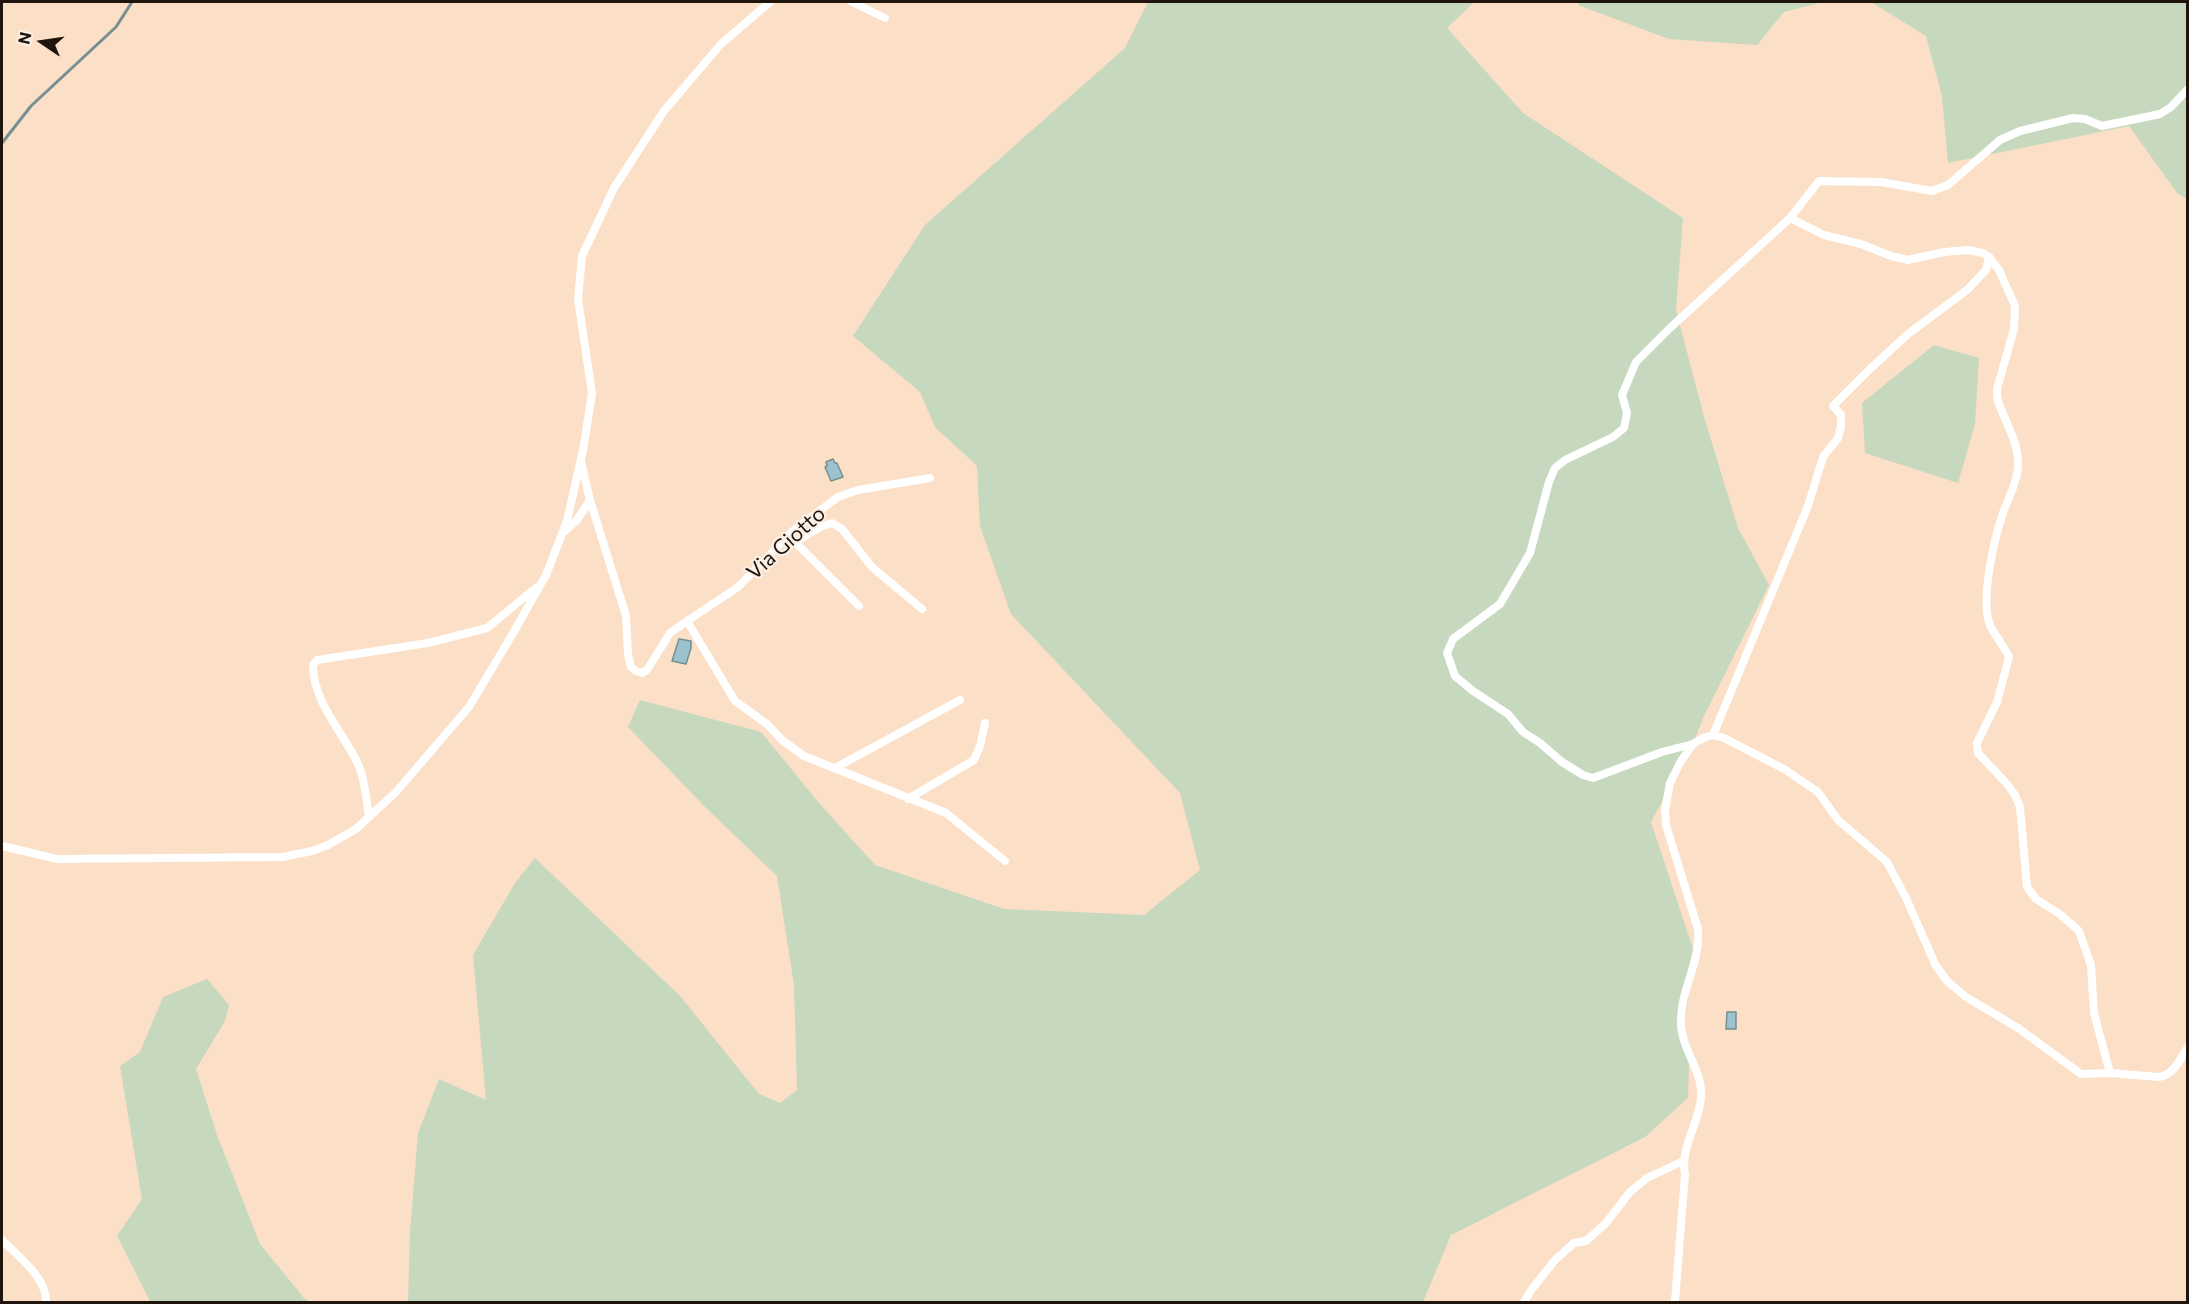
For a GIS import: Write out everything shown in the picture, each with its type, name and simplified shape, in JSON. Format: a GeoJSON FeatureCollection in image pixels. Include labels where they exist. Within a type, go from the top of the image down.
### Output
{"type":"FeatureCollection","features":[{"type":"Feature","properties":{"kind":"street"},"geometry":{"type":"LineString","coordinates":[[2,846],[57,859],[282,857],[328,845],[356,828],[396,792],[469,707],[542,582],[567,521],[581,460],[592,394],[578,299],[582,256],[615,188],[664,111],[721,44],[770,2]]}},
{"type":"Feature","properties":{"kind":"street"},"geometry":{"type":"LineString","coordinates":[[852,2],[885,18]]}},
{"type":"Feature","properties":{"kind":"street"},"geometry":{"type":"LineString","coordinates":[[2187,89],[2171,107],[2160,114],[2103,126],[2085,119],[2073,118],[2020,131],[2000,140],[1947,185],[1932,191],[1881,182],[1820,181],[1790,218],[1636,362],[1622,395],[1627,413],[1624,429],[1613,437],[1565,460],[1555,468],[1549,482],[1530,554],[1500,604],[1453,639],[1447,653],[1455,676],[1508,714],[1523,732],[1583,775],[1593,778],[1713,735],[1724,738],[1784,769],[1818,792],[1838,820],[1887,862],[1906,897],[1936,966],[1948,982],[1966,997],[2018,1028],[2081,1074],[2166,1076],[2187,1047]]}},
{"type":"Feature","properties":{"kind":"street"},"geometry":{"type":"LineString","coordinates":[[1790,218],[1824,234],[1908,260],[1944,252],[1968,250],[1983,253],[2000,270],[2015,306],[2014,329],[1997,397],[2016,448],[2018,466],[1998,530],[1988,591],[1990,626],[2009,657],[1997,702],[1977,743],[1977,748],[1982,758],[2015,795],[2020,807],[2027,887],[2036,899],[2061,915],[2079,931],[2091,965],[2094,1013],[2110,1073]]}},
{"type":"Feature","properties":{"kind":"street"},"geometry":{"type":"LineString","coordinates":[[1713,735],[1808,506],[1823,457],[1838,438],[1841,415],[1833,406],[1908,334],[1967,290],[1986,270],[1989,257]]}},
{"type":"Feature","properties":{"kind":"street"},"geometry":{"type":"LineString","coordinates":[[561,535],[577,520],[590,500],[581,460]]}},
{"type":"Feature","properties":{"kind":"street","name":"Via Giotto"},"geometry":{"type":"LineString","coordinates":[[590,500],[626,616],[627,655],[631,667],[642,673],[647,670],[669,633],[738,587],[794,530],[838,497],[858,490],[930,478]]}},
{"type":"Feature","properties":{"kind":"street"},"geometry":{"type":"LineString","coordinates":[[783,541],[795,542],[820,527],[832,523],[842,529],[872,567],[921,609]]}},
{"type":"Feature","properties":{"kind":"street"},"geometry":{"type":"LineString","coordinates":[[795,542],[858,606]]}},
{"type":"Feature","properties":{"kind":"street"},"geometry":{"type":"LineString","coordinates":[[369,816],[360,767],[323,703],[313,674],[313,665],[318,660],[428,643],[487,628],[542,582]]}},
{"type":"Feature","properties":{"kind":"street"},"geometry":{"type":"LineString","coordinates":[[687,621],[735,701],[767,724],[782,740],[804,756],[946,813],[1005,861]]}},
{"type":"Feature","properties":{"kind":"street"},"geometry":{"type":"LineString","coordinates":[[836,768],[960,700]]}},
{"type":"Feature","properties":{"kind":"street"},"geometry":{"type":"LineString","coordinates":[[908,799],[974,760],[985,723]]}},
{"type":"Feature","properties":{"kind":"street"},"geometry":{"type":"LineString","coordinates":[[1675,1302],[1685,1174],[1683,1161],[1701,1099],[1701,1086],[1680,1024],[1687,986],[1699,944],[1698,929],[1666,825],[1665,810],[1670,783],[1693,744]]}},
{"type":"Feature","properties":{"kind":"street"},"geometry":{"type":"LineString","coordinates":[[1524,1302],[1555,1260],[1574,1243],[1586,1240],[1606,1223],[1630,1192],[1647,1178],[1683,1161]]}},
{"type":"Feature","properties":{"kind":"street"},"geometry":{"type":"LineString","coordinates":[[2,1240],[43,1285],[47,1295],[46,1302]]}},
{"type":"Feature","properties":{"kind":"green space"},"geometry":{"type":"Polygon","coordinates":[[[1148,2],[1474,2],[1447,28],[1523,113],[1683,218],[1676,310],[1704,417],[1738,528],[1769,585],[1703,718],[1693,744],[1651,822],[1695,955],[1684,1025],[1689,1063],[1688,1098],[1645,1137],[1451,1235],[1423,1302],[408,1302],[410,1233],[418,1133],[439,1079],[486,1100],[473,955],[515,883],[535,858],[680,996],[759,1094],[780,1103],[797,1090],[794,985],[777,876],[705,807],[628,727],[640,700],[761,732],[819,803],[875,865],[1004,909],[1144,915],[1200,870],[1180,793],[1011,614],[980,526],[977,466],[935,427],[920,392],[853,336],[925,225],[1125,48],[1148,2]]]}},
{"type":"Feature","properties":{"kind":"green space"},"geometry":{"type":"Polygon","coordinates":[[[1579,2],[1823,2],[1784,12],[1757,45],[1669,39],[1578,5],[1579,2]]]}},
{"type":"Feature","properties":{"kind":"green space"},"geometry":{"type":"Polygon","coordinates":[[[1871,2],[2187,2],[2187,199],[2178,194],[2129,126],[1948,163],[1942,96],[1926,36],[1871,2]]]}},
{"type":"Feature","properties":{"kind":"green space"},"geometry":{"type":"Polygon","coordinates":[[[1934,345],[1979,358],[1975,424],[1958,483],[1865,453],[1862,403],[1934,345]]]}},
{"type":"Feature","properties":{"kind":"green space"},"geometry":{"type":"Polygon","coordinates":[[[207,979],[229,1005],[225,1021],[196,1069],[217,1135],[260,1244],[304,1298],[310,1302],[148,1302],[149,1299],[117,1236],[142,1199],[120,1066],[140,1052],[163,997],[207,979]]]}},
{"type":"Feature","properties":{"kind":"water"},"geometry":{"type":"Polygon","coordinates":[[[833,459],[843,477],[831,481],[825,467],[826,462],[833,459]]]}},
{"type":"Feature","properties":{"kind":"water"},"geometry":{"type":"Polygon","coordinates":[[[679,639],[691,641],[686,664],[672,661],[679,639]]]}},
{"type":"Feature","properties":{"kind":"water"},"geometry":{"type":"Polygon","coordinates":[[[1727,1012],[1736,1012],[1736,1029],[1726,1029],[1727,1012]]]}},
{"type":"Feature","properties":{"kind":"waterway"},"geometry":{"type":"LineString","coordinates":[[2,143],[31,106],[116,27],[132,2]]}}]}
